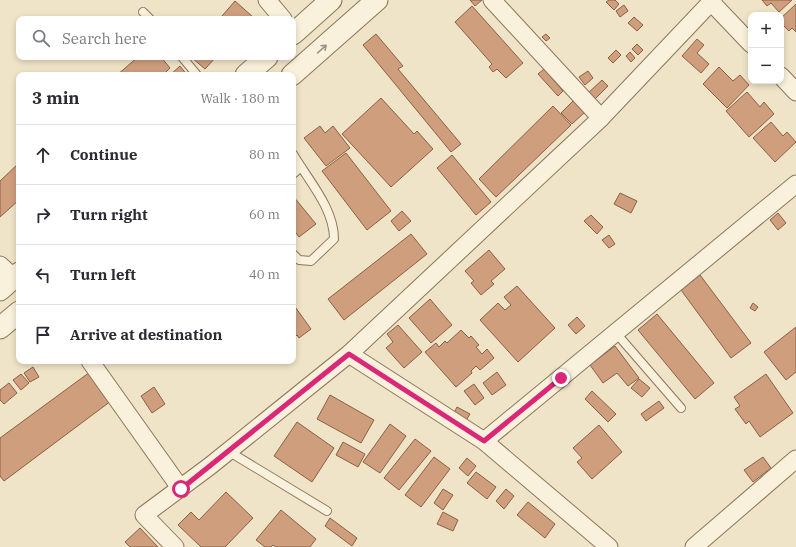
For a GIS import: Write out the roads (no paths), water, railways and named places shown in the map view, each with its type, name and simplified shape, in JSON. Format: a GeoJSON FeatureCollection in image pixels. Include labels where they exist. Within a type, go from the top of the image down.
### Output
{"type":"FeatureCollection","features":[{"type":"Feature","properties":{"kind":"street"},"geometry":{"type":"LineString","coordinates":[[267,0],[280,16]]}},
{"type":"Feature","properties":{"kind":"street"},"geometry":{"type":"LineString","coordinates":[[296,25],[331,0]]}},
{"type":"Feature","properties":{"kind":"street"},"geometry":{"type":"LineString","coordinates":[[295,72],[377,0]]}},
{"type":"Feature","properties":{"kind":"street"},"geometry":{"type":"LineString","coordinates":[[492,0],[601,118]]}},
{"type":"Feature","properties":{"kind":"street"},"geometry":{"type":"LineString","coordinates":[[176,547],[144,515],[181,489],[349,354],[601,118],[712,1],[748,41]]}},
{"type":"Feature","properties":{"kind":"street"},"geometry":{"type":"LineString","coordinates":[[250,72],[264,60]]}},
{"type":"Feature","properties":{"kind":"street"},"geometry":{"type":"LineString","coordinates":[[784,79],[796,92]]}},
{"type":"Feature","properties":{"kind":"street"},"geometry":{"type":"LineString","coordinates":[[484,441],[796,184]]}},
{"type":"Feature","properties":{"kind":"street"},"geometry":{"type":"LineString","coordinates":[[0,328],[16,315]]}},
{"type":"Feature","properties":{"kind":"street"},"geometry":{"type":"LineString","coordinates":[[349,354],[484,441],[609,547]]}},
{"type":"Feature","properties":{"kind":"street"},"geometry":{"type":"LineString","coordinates":[[92,364],[181,489]]}},
{"type":"Feature","properties":{"kind":"street"},"geometry":{"type":"LineString","coordinates":[[694,547],[796,459]]}},
{"type":"Feature","properties":{"kind":"lane"},"geometry":{"type":"LineString","coordinates":[[143,12],[147,16]]}},
{"type":"Feature","properties":{"kind":"lane"},"geometry":{"type":"LineString","coordinates":[[184,60],[194,72]]}},
{"type":"Feature","properties":{"kind":"lane"},"geometry":{"type":"LineString","coordinates":[[296,159],[309,178],[334,227],[334,239],[311,260],[299,260],[296,257]]}},
{"type":"Feature","properties":{"kind":"lane"},"geometry":{"type":"LineString","coordinates":[[296,171],[301,167]]}},
{"type":"Feature","properties":{"kind":"lane"},"geometry":{"type":"LineString","coordinates":[[616,333],[681,408]]}},
{"type":"Feature","properties":{"kind":"lane"},"geometry":{"type":"LineString","coordinates":[[228,450],[327,512]]}}]}
